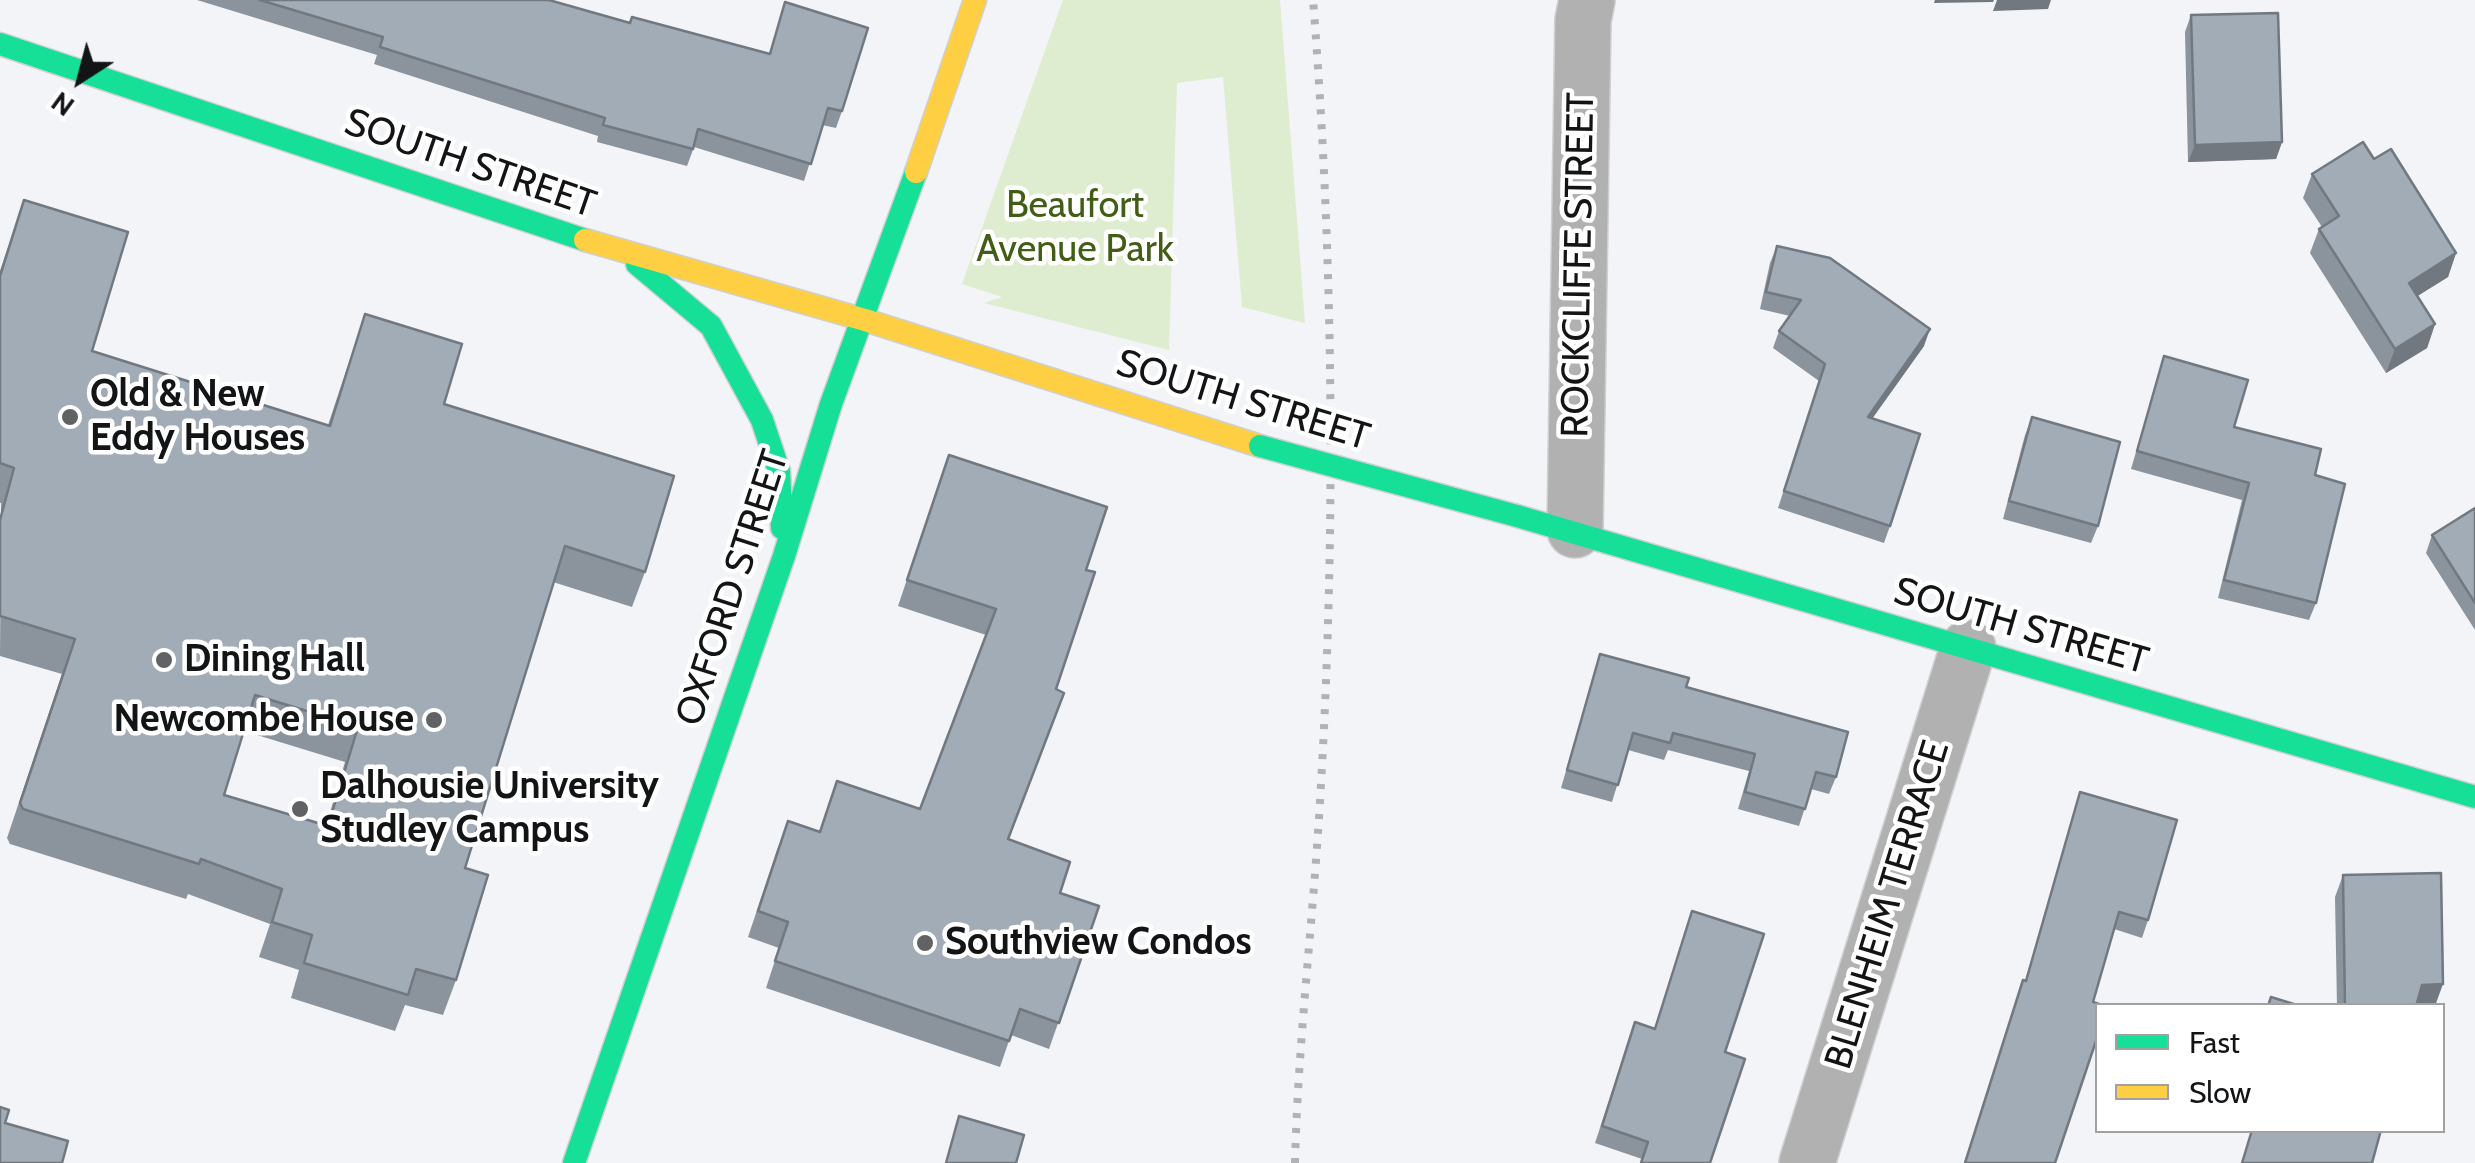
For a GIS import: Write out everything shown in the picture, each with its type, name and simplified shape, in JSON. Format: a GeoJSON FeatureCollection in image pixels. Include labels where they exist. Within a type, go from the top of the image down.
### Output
{"type":"FeatureCollection","features":[{"type":"Feature","properties":{"kind":"main road","name":"OXFORD STREET"},"geometry":{"type":"LineString","coordinates":[[574,1163],[784,556],[830,404],[864,320],[975,0]]}},
{"type":"Feature","properties":{"kind":"main road","name":"SOUTH STREET"},"geometry":{"type":"LineString","coordinates":[[0,44],[625,253],[864,320],[1260,446],[1575,530],[2475,797]]}},
{"type":"Feature","properties":{"kind":"main road"},"geometry":{"type":"LineString","coordinates":[[625,253],[711,326],[762,420],[779,471],[784,556]]}},
{"type":"Feature","properties":{"kind":"street","name":"ROCKCLIFFE STREET"},"geometry":{"type":"LineString","coordinates":[[1575,530],[1582,40],[1587,0]]}},
{"type":"Feature","properties":{"kind":"street","name":"BLENHEIM TERRACE"},"geometry":{"type":"LineString","coordinates":[[1807,1163],[1968,648]]}},
{"type":"Feature","properties":{"kind":"green space","name":"Beaufort Avenue Park"},"geometry":{"type":"Polygon","coordinates":[[[1063,0],[1280,0],[1305,323],[1242,307],[1223,77],[1177,83],[1169,350],[984,303],[1002,297],[962,284],[1063,0]]]}},
{"type":"Feature","properties":{"kind":"building"},"geometry":{"type":"Polygon","coordinates":[[[260,0],[549,0],[630,23],[632,17],[770,54],[785,2],[868,28],[842,111],[828,108],[811,164],[698,129],[693,149],[603,125],[605,118],[380,47],[383,37],[260,0]]]}},
{"type":"Feature","properties":{"kind":"building"},"geometry":{"type":"Polygon","coordinates":[[[2278,13],[2282,142],[2195,145],[2191,15],[2278,13]]]}},
{"type":"Feature","properties":{"kind":"building"},"geometry":{"type":"Polygon","coordinates":[[[2363,142],[2374,159],[2391,149],[2456,253],[2409,283],[2435,324],[2395,349],[2319,229],[2339,216],[2312,174],[2363,142]]]}},
{"type":"Feature","properties":{"kind":"building"},"geometry":{"type":"Polygon","coordinates":[[[24,200],[128,232],[92,351],[330,426],[365,314],[462,344],[444,404],[674,476],[645,572],[565,546],[465,868],[488,875],[456,980],[416,969],[408,995],[304,963],[312,935],[272,922],[282,889],[201,859],[199,864],[23,809],[20,803],[75,639],[0,616],[0,520],[14,468],[0,463],[0,276],[24,200]],[[255,695],[224,795],[328,826],[358,727],[255,695]]]}},
{"type":"Feature","properties":{"kind":"building"},"geometry":{"type":"Polygon","coordinates":[[[1777,246],[1830,258],[1930,329],[1868,417],[1920,434],[1890,526],[1784,491],[1825,364],[1779,331],[1801,300],[1766,292],[1777,246]]]}},
{"type":"Feature","properties":{"kind":"building"},"geometry":{"type":"Polygon","coordinates":[[[2164,356],[2248,380],[2234,427],[2321,449],[2315,475],[2345,484],[2316,603],[2224,580],[2249,483],[2137,451],[2164,356]]]}},
{"type":"Feature","properties":{"kind":"building"},"geometry":{"type":"Polygon","coordinates":[[[2032,417],[2120,442],[2098,526],[2009,501],[2032,417]]]}},
{"type":"Feature","properties":{"kind":"building"},"geometry":{"type":"Polygon","coordinates":[[[949,455],[1107,507],[1086,570],[1095,572],[1056,689],[1064,693],[1008,839],[1070,862],[1060,893],[1099,906],[1059,1023],[1020,1009],[1009,1041],[775,961],[788,922],[758,911],[788,821],[820,832],[837,781],[920,809],[996,609],[907,580],[949,455]]]}},
{"type":"Feature","properties":{"kind":"building"},"geometry":{"type":"Polygon","coordinates":[[[2475,508],[2475,603],[2432,535],[2475,508]]]}},
{"type":"Feature","properties":{"kind":"building"},"geometry":{"type":"Polygon","coordinates":[[[1600,654],[1689,678],[1686,687],[1848,732],[1836,777],[1816,772],[1805,809],[1745,792],[1755,754],[1673,733],[1670,743],[1633,733],[1618,785],[1567,770],[1600,654]]]}},
{"type":"Feature","properties":{"kind":"building"},"geometry":{"type":"Polygon","coordinates":[[[2080,792],[2177,820],[2148,920],[2119,912],[2093,1002],[2095,1044],[2055,1163],[1965,1163],[2023,980],[2026,981],[2080,792]]]}},
{"type":"Feature","properties":{"kind":"building"},"geometry":{"type":"Polygon","coordinates":[[[2441,873],[2443,984],[2422,985],[2417,1003],[2345,1003],[2343,875],[2441,873]]]}},
{"type":"Feature","properties":{"kind":"building"},"geometry":{"type":"Polygon","coordinates":[[[1692,911],[1764,934],[1725,1052],[1745,1059],[1710,1163],[1641,1163],[1648,1142],[1602,1126],[1635,1022],[1655,1029],[1692,911]]]}},
{"type":"Feature","properties":{"kind":"building"},"geometry":{"type":"Polygon","coordinates":[[[2271,997],[2290,1003],[2269,1003],[2271,997]]]}},
{"type":"Feature","properties":{"kind":"building"},"geometry":{"type":"Polygon","coordinates":[[[0,1107],[9,1110],[5,1123],[68,1141],[62,1163],[0,1163],[0,1107]]]}},
{"type":"Feature","properties":{"kind":"building"},"geometry":{"type":"Polygon","coordinates":[[[959,1116],[1024,1135],[1016,1163],[946,1163],[959,1116]]]}},
{"type":"Feature","properties":{"kind":"building"},"geometry":{"type":"Polygon","coordinates":[[[2251,1133],[2380,1133],[2372,1163],[2242,1163],[2251,1133]]]}},
{"type":"Feature","properties":{"kind":"railway"},"geometry":{"type":"LineString","coordinates":[[1295,1163],[1320,801],[1329,602],[1329,299],[1313,0]]}},
{"type":"Feature","properties":{"kind":"traffic: fast"},"geometry":{"type":"LineString","coordinates":[[0,44],[585,240]]}},
{"type":"Feature","properties":{"kind":"traffic: fast"},"geometry":{"type":"LineString","coordinates":[[574,1163],[784,556],[831,404],[916,172]]}},
{"type":"Feature","properties":{"kind":"traffic: fast"},"geometry":{"type":"LineString","coordinates":[[637,264],[711,326],[762,420],[779,471],[782,528]]}},
{"type":"Feature","properties":{"kind":"traffic: fast"},"geometry":{"type":"LineString","coordinates":[[1260,446],[1517,516]]}},
{"type":"Feature","properties":{"kind":"traffic: fast"},"geometry":{"type":"LineString","coordinates":[[1517,516],[2475,797]]}},
{"type":"Feature","properties":{"kind":"traffic: slow"},"geometry":{"type":"LineString","coordinates":[[916,172],[975,0]]}},
{"type":"Feature","properties":{"kind":"traffic: slow"},"geometry":{"type":"LineString","coordinates":[[585,240],[865,320],[1260,446]]}},
{"type":"Feature","properties":{"kind":"place","name":"Old & New Eddy Houses"},"geometry":{"type":"Point","coordinates":[70,417]}},
{"type":"Feature","properties":{"kind":"place","name":"Dining Hall"},"geometry":{"type":"Point","coordinates":[164,660]}},
{"type":"Feature","properties":{"kind":"place","name":"Newcombe House"},"geometry":{"type":"Point","coordinates":[434,720]}},
{"type":"Feature","properties":{"kind":"place","name":"Dalhousie University Studley Campus"},"geometry":{"type":"Point","coordinates":[300,809]}},
{"type":"Feature","properties":{"kind":"place","name":"Southview Condos"},"geometry":{"type":"Point","coordinates":[925,943]}}]}
